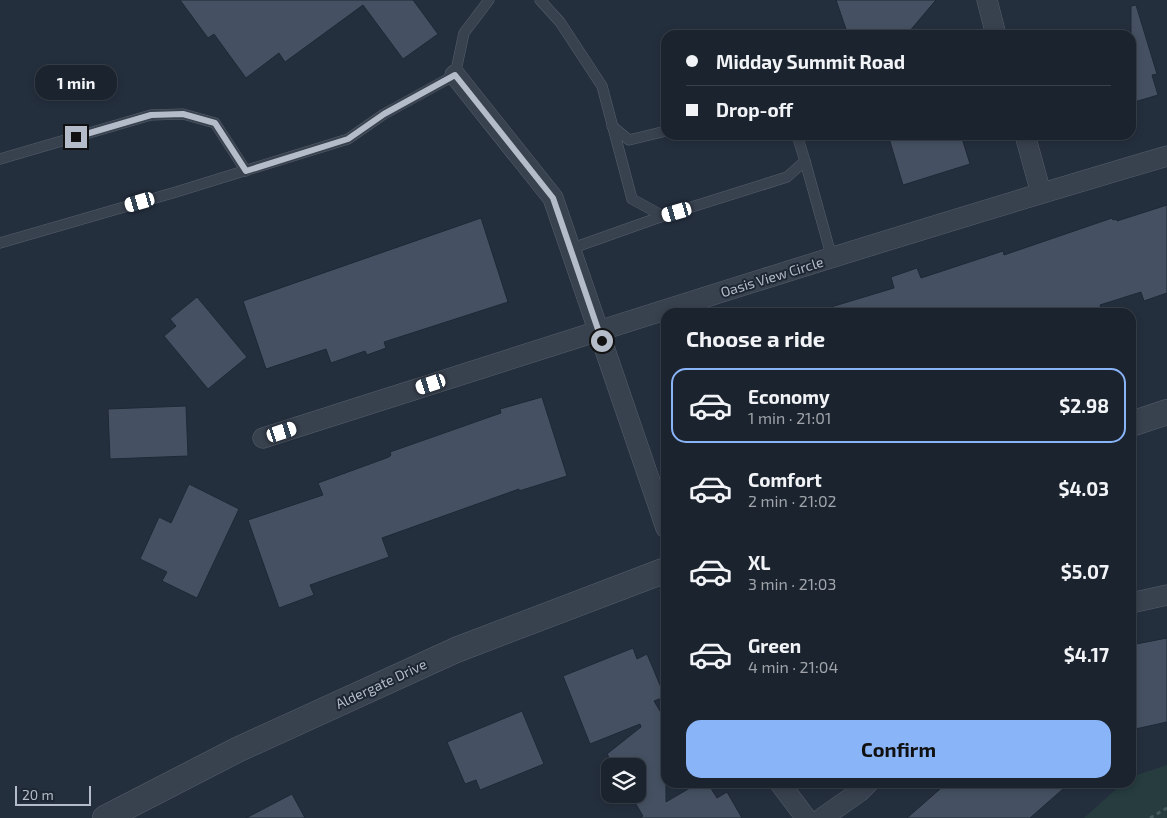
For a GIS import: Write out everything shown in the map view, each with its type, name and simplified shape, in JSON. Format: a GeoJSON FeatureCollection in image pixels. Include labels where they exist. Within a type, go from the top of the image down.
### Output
{"type":"FeatureCollection","features":[{"type":"Feature","properties":{"kind":"street"},"geometry":{"type":"LineString","coordinates":[[986,0],[995,30]]}},
{"type":"Feature","properties":{"kind":"street"},"geometry":{"type":"LineString","coordinates":[[455,75],[553,198],[661,514]]}},
{"type":"Feature","properties":{"kind":"street"},"geometry":{"type":"LineString","coordinates":[[1025,140],[1041,193]]}},
{"type":"Feature","properties":{"kind":"street","name":"Oasis View Circle"},"geometry":{"type":"LineString","coordinates":[[672,308],[1041,193],[1167,156]]}},
{"type":"Feature","properties":{"kind":"street","name":"Oasis View Circle"},"geometry":{"type":"LineString","coordinates":[[263,438],[661,311]]}},
{"type":"Feature","properties":{"kind":"street"},"geometry":{"type":"LineString","coordinates":[[1136,422],[1167,412]]}},
{"type":"Feature","properties":{"kind":"street","name":"Aldergate Drive"},"geometry":{"type":"LineString","coordinates":[[105,818],[237,750],[456,650],[661,572]]}},
{"type":"Feature","properties":{"kind":"street"},"geometry":{"type":"LineString","coordinates":[[1136,602],[1167,595]]}},
{"type":"Feature","properties":{"kind":"street"},"geometry":{"type":"LineString","coordinates":[[784,788],[806,818]]}},
{"type":"Feature","properties":{"kind":"street"},"geometry":{"type":"LineString","coordinates":[[822,818],[864,788]]}},
{"type":"Feature","properties":{"kind":"lane"},"geometry":{"type":"LineString","coordinates":[[0,243],[348,139],[384,114],[455,75],[464,33],[489,0]]}},
{"type":"Feature","properties":{"kind":"lane"},"geometry":{"type":"LineString","coordinates":[[540,0],[560,22],[602,86],[632,199],[663,216]]}},
{"type":"Feature","properties":{"kind":"lane"},"geometry":{"type":"LineString","coordinates":[[0,159],[151,115],[183,114],[215,123],[246,171]]}},
{"type":"Feature","properties":{"kind":"lane"},"geometry":{"type":"LineString","coordinates":[[612,125],[629,140],[661,132]]}},
{"type":"Feature","properties":{"kind":"lane"},"geometry":{"type":"LineString","coordinates":[[799,140],[832,258]]}},
{"type":"Feature","properties":{"kind":"lane"},"geometry":{"type":"LineString","coordinates":[[570,249],[663,216],[787,177],[805,161]]}},
{"type":"Feature","properties":{"kind":"path"},"geometry":{"type":"LineString","coordinates":[[1150,818],[1167,808]]}},
{"type":"Feature","properties":{"kind":"green space"},"geometry":{"type":"Polygon","coordinates":[[[1167,765],[1167,818],[1084,818],[1117,788],[1136,788],[1136,775],[1167,765]]]}},
{"type":"Feature","properties":{"kind":"building"},"geometry":{"type":"Polygon","coordinates":[[[180,0],[413,0],[438,34],[403,59],[363,5],[285,62],[279,53],[246,78],[214,34],[208,38],[180,0]]]}},
{"type":"Feature","properties":{"kind":"building"},"geometry":{"type":"Polygon","coordinates":[[[836,0],[936,0],[911,30],[846,30],[836,0]]]}},
{"type":"Feature","properties":{"kind":"building"},"geometry":{"type":"Polygon","coordinates":[[[1136,5],[1157,74],[1152,75],[1158,95],[1136,102],[1136,30],[1131,30],[1131,6],[1136,5]]]}},
{"type":"Feature","properties":{"kind":"building"},"geometry":{"type":"Polygon","coordinates":[[[890,140],[963,140],[970,164],[903,185],[890,140]]]}},
{"type":"Feature","properties":{"kind":"building"},"geometry":{"type":"Polygon","coordinates":[[[1167,205],[1167,293],[1144,301],[1141,292],[1100,305],[1101,308],[831,308],[894,288],[891,277],[917,268],[921,278],[1003,251],[1004,255],[1112,218],[1113,220],[1117,219],[1117,221],[1167,205]]]}},
{"type":"Feature","properties":{"kind":"building"},"geometry":{"type":"Polygon","coordinates":[[[481,218],[508,302],[384,342],[386,348],[367,355],[365,351],[331,363],[326,349],[266,369],[243,301],[481,218]]]}},
{"type":"Feature","properties":{"kind":"building"},"geometry":{"type":"Polygon","coordinates":[[[197,297],[247,357],[208,389],[164,336],[176,326],[170,319],[197,297]]]}},
{"type":"Feature","properties":{"kind":"building"},"geometry":{"type":"Polygon","coordinates":[[[542,397],[567,476],[519,491],[519,489],[382,538],[389,557],[310,585],[314,595],[279,608],[248,520],[323,495],[318,483],[389,457],[391,455],[390,452],[501,413],[500,409],[542,397]]]}},
{"type":"Feature","properties":{"kind":"building"},"geometry":{"type":"Polygon","coordinates":[[[186,406],[188,456],[110,459],[108,409],[186,406]]]}},
{"type":"Feature","properties":{"kind":"building"},"geometry":{"type":"Polygon","coordinates":[[[189,484],[239,509],[197,598],[162,581],[167,572],[140,559],[159,517],[171,523],[189,484]]]}},
{"type":"Feature","properties":{"kind":"building"},"geometry":{"type":"Polygon","coordinates":[[[1167,638],[1167,722],[1136,729],[1136,644],[1167,638]]]}},
{"type":"Feature","properties":{"kind":"building"},"geometry":{"type":"Polygon","coordinates":[[[633,648],[637,659],[647,654],[661,687],[661,698],[654,701],[661,713],[661,788],[666,788],[666,802],[690,788],[711,788],[717,798],[727,792],[742,818],[640,818],[643,816],[635,803],[646,803],[646,758],[609,758],[607,754],[641,727],[640,724],[590,744],[563,676],[633,648]]]}},
{"type":"Feature","properties":{"kind":"building"},"geometry":{"type":"Polygon","coordinates":[[[522,711],[544,764],[480,790],[476,780],[465,784],[447,742],[522,711]]]}},
{"type":"Feature","properties":{"kind":"building"},"geometry":{"type":"Polygon","coordinates":[[[941,788],[1064,788],[1030,818],[907,818],[941,788]]]}},
{"type":"Feature","properties":{"kind":"building"},"geometry":{"type":"Polygon","coordinates":[[[292,794],[305,818],[246,818],[292,794]]]}},
{"type":"Feature","properties":{"kind":"route"},"geometry":{"type":"LineString","coordinates":[[76,137],[151,115],[183,114],[215,123],[246,171],[348,139],[384,114],[455,75],[553,198],[602,341]]}}]}
